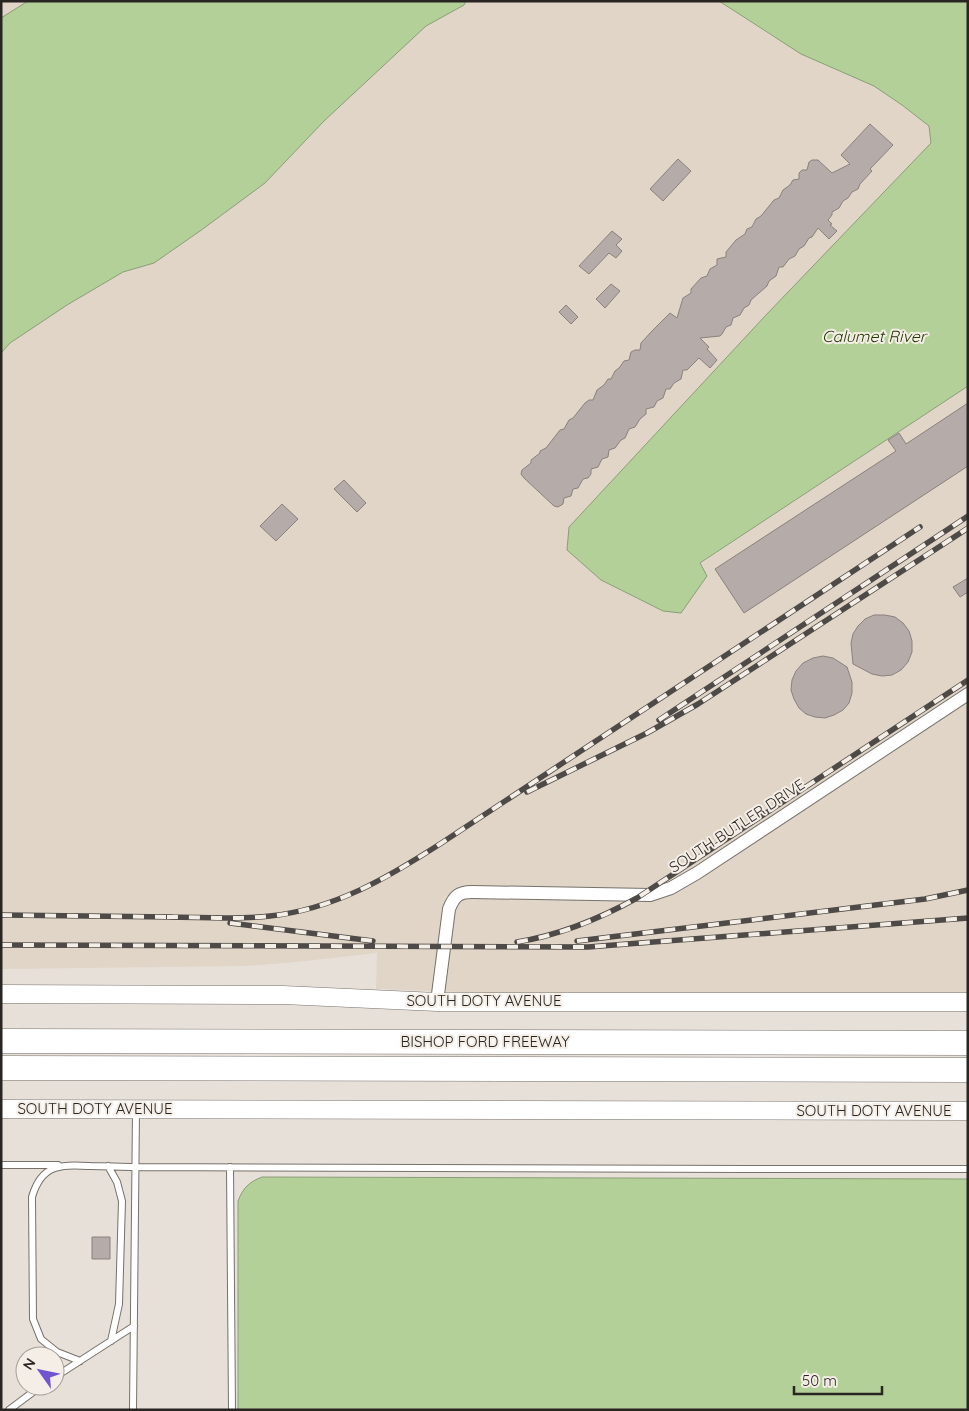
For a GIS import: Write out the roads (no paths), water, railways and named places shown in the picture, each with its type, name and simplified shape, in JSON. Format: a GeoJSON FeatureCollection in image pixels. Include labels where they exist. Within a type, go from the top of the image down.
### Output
{"type":"FeatureCollection","features":[{"type":"Feature","properties":{"kind":"highway","name":"BISHOP FORD FREEWAY"},"geometry":{"type":"LineString","coordinates":[[1,1041],[968,1043]]}},
{"type":"Feature","properties":{"kind":"highway","name":"BISHOP FORD FREEWAY"},"geometry":{"type":"LineString","coordinates":[[1,1068],[968,1070]]}},
{"type":"Feature","properties":{"kind":"street","name":"SOUTH BUTLER DRIVE"},"geometry":{"type":"LineString","coordinates":[[437,1002],[449,908],[456,895],[462,892],[472,892],[650,895],[671,888],[697,873],[968,694]]}},
{"type":"Feature","properties":{"kind":"street","name":"SOUTH DOTY AVENUE"},"geometry":{"type":"LineString","coordinates":[[1,994],[283,995],[437,1002],[968,1002]]}},
{"type":"Feature","properties":{"kind":"street","name":"SOUTH DOTY AVENUE"},"geometry":{"type":"LineString","coordinates":[[1,1109],[968,1112]]}},
{"type":"Feature","properties":{"kind":"lane"},"geometry":{"type":"LineString","coordinates":[[133,1410],[136,1109]]}},
{"type":"Feature","properties":{"kind":"lane"},"geometry":{"type":"LineString","coordinates":[[1,1165],[738,1170],[968,1168]]}},
{"type":"Feature","properties":{"kind":"lane"},"geometry":{"type":"LineString","coordinates":[[62,1165],[48,1171],[36,1184],[32,1197],[33,1319],[41,1339],[57,1352],[80,1361]]}},
{"type":"Feature","properties":{"kind":"lane"},"geometry":{"type":"LineString","coordinates":[[108,1166],[117,1182],[122,1201],[119,1304],[111,1341]]}},
{"type":"Feature","properties":{"kind":"lane"},"geometry":{"type":"LineString","coordinates":[[230,1167],[232,1410]]}},
{"type":"Feature","properties":{"kind":"lane"},"geometry":{"type":"LineString","coordinates":[[65,1371],[134,1326]]}},
{"type":"Feature","properties":{"kind":"lane"},"geometry":{"type":"LineString","coordinates":[[8,1410],[28,1396]]}},
{"type":"Feature","properties":{"kind":"water"},"geometry":{"type":"Polygon","coordinates":[[[28,1],[466,1],[464,5],[426,26],[324,121],[265,183],[154,263],[123,272],[67,305],[10,343],[1,353],[1,18],[28,1]]]}},
{"type":"Feature","properties":{"kind":"water","name":"Calumet River"},"geometry":{"type":"Polygon","coordinates":[[[719,1],[968,1],[968,386],[700,563],[707,576],[681,613],[663,611],[601,580],[567,550],[569,527],[766,315],[931,143],[929,126],[874,86],[801,54],[719,1]]]}},
{"type":"Feature","properties":{"kind":"water"},"geometry":{"type":"Polygon","coordinates":[[[262,1177],[968,1179],[968,1410],[238,1410],[238,1201],[247,1186],[262,1177]]]}},
{"type":"Feature","properties":{"kind":"railway"},"geometry":{"type":"LineString","coordinates":[[659,720],[968,516]]}},
{"type":"Feature","properties":{"kind":"railway"},"geometry":{"type":"LineString","coordinates":[[167,917],[244,918],[294,912],[317,907],[380,880],[440,844],[920,527]]}},
{"type":"Feature","properties":{"kind":"railway"},"geometry":{"type":"LineString","coordinates":[[527,792],[647,733],[698,704],[968,528]]}},
{"type":"Feature","properties":{"kind":"railway"},"geometry":{"type":"LineString","coordinates":[[517,942],[564,931],[608,913],[637,898],[968,680]]}},
{"type":"Feature","properties":{"kind":"railway"},"geometry":{"type":"LineString","coordinates":[[577,941],[925,899],[968,890]]}},
{"type":"Feature","properties":{"kind":"railway"},"geometry":{"type":"LineString","coordinates":[[1,915],[172,917]]}},
{"type":"Feature","properties":{"kind":"railway"},"geometry":{"type":"LineString","coordinates":[[1,945],[588,947],[968,918]]}},
{"type":"Feature","properties":{"kind":"railway"},"geometry":{"type":"LineString","coordinates":[[230,923],[373,941]]}}]}
